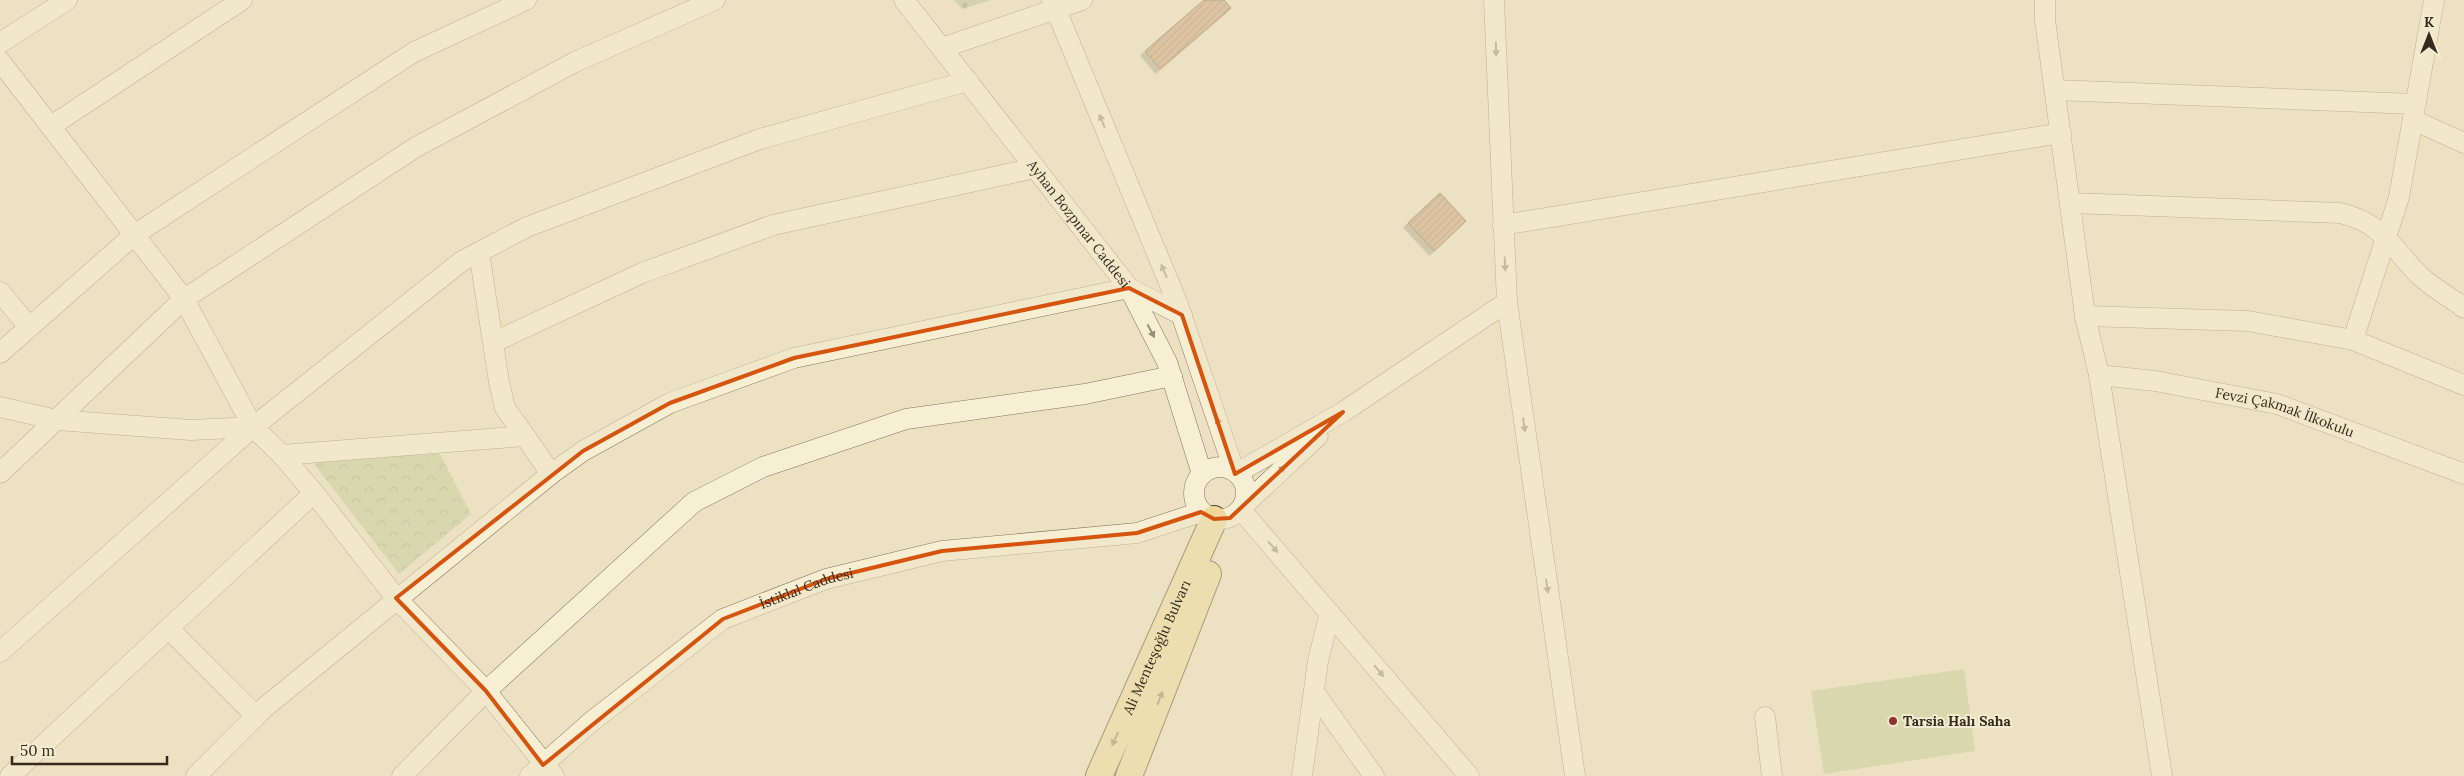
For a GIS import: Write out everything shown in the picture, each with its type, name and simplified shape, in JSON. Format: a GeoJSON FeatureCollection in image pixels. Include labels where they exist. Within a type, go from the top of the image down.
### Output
{"type":"FeatureCollection","features":[{"type":"Feature","properties":{"kind":"main road","name":"Ali Menteşoğlu Bulvarı"},"geometry":{"type":"LineString","coordinates":[[1099,776],[1226,513]]}},
{"type":"Feature","properties":{"kind":"main road","name":"Ali Menteşoğlu Bulvarı"},"geometry":{"type":"LineString","coordinates":[[1129,776],[1226,513]]}},
{"type":"Feature","properties":{"kind":"street"},"geometry":{"type":"LineString","coordinates":[[0,43],[66,0]]}},
{"type":"Feature","properties":{"kind":"street"},"geometry":{"type":"LineString","coordinates":[[51,126],[242,0]]}},
{"type":"Feature","properties":{"kind":"street"},"geometry":{"type":"LineString","coordinates":[[0,353],[134,234],[414,52],[526,0]]}},
{"type":"Feature","properties":{"kind":"street"},"geometry":{"type":"LineString","coordinates":[[0,473],[184,299],[416,148],[575,62],[715,0]]}},
{"type":"Feature","properties":{"kind":"street","name":"Ayhan Bozpınar Caddesi"},"geometry":{"type":"LineString","coordinates":[[904,0],[1129,288],[1167,362],[1202,474]]}},
{"type":"Feature","properties":{"kind":"street"},"geometry":{"type":"LineString","coordinates":[[942,48],[1054,5],[1082,0]]}},
{"type":"Feature","properties":{"kind":"street"},"geometry":{"type":"LineString","coordinates":[[1494,0],[1507,302],[1575,776]]}},
{"type":"Feature","properties":{"kind":"street"},"geometry":{"type":"LineString","coordinates":[[2045,0],[2060,133],[2085,316],[2099,375],[2162,776]]}},
{"type":"Feature","properties":{"kind":"street"},"geometry":{"type":"LineString","coordinates":[[2353,340],[2399,196],[2434,0]]}},
{"type":"Feature","properties":{"kind":"street"},"geometry":{"type":"LineString","coordinates":[[1054,5],[1182,315],[1236,472],[1246,484],[1247,498],[1226,513]]}},
{"type":"Feature","properties":{"kind":"street"},"geometry":{"type":"LineString","coordinates":[[0,61],[184,299],[253,427],[282,455],[314,493],[396,598],[486,691],[542,772]]}},
{"type":"Feature","properties":{"kind":"street"},"geometry":{"type":"LineString","coordinates":[[0,652],[253,427],[413,297],[462,261],[527,227],[760,139],[968,81]]}},
{"type":"Feature","properties":{"kind":"street"},"geometry":{"type":"LineString","coordinates":[[2055,90],[2415,112],[2464,143]]}},
{"type":"Feature","properties":{"kind":"street"},"geometry":{"type":"LineString","coordinates":[[1503,225],[2060,133]]}},
{"type":"Feature","properties":{"kind":"street"},"geometry":{"type":"LineString","coordinates":[[494,342],[642,273],[773,225],[1035,168]]}},
{"type":"Feature","properties":{"kind":"street"},"geometry":{"type":"LineString","coordinates":[[2070,203],[2340,213],[2361,218],[2386,237],[2421,277],[2464,308]]}},
{"type":"Feature","properties":{"kind":"street"},"geometry":{"type":"LineString","coordinates":[[478,252],[505,408],[551,474]]}},
{"type":"Feature","properties":{"kind":"street"},"geometry":{"type":"LineString","coordinates":[[196,776],[256,716],[396,598],[551,474],[582,450],[670,403],[794,358],[1129,288],[1182,315]]}},
{"type":"Feature","properties":{"kind":"street"},"geometry":{"type":"LineString","coordinates":[[0,292],[29,327]]}},
{"type":"Feature","properties":{"kind":"street"},"geometry":{"type":"LineString","coordinates":[[1469,776],[1330,613],[1226,513],[1194,499],[1194,492],[1195,486],[1202,474],[1207,470],[1219,467],[1236,472],[1343,412],[1507,302]]}},
{"type":"Feature","properties":{"kind":"street"},"geometry":{"type":"LineString","coordinates":[[2085,316],[2248,321],[2353,340],[2464,385]]}},
{"type":"Feature","properties":{"kind":"street","name":"Fevzi Çakmak İlkokulu"},"geometry":{"type":"LineString","coordinates":[[2099,375],[2155,381],[2277,404],[2464,474]]}},
{"type":"Feature","properties":{"kind":"street"},"geometry":{"type":"LineString","coordinates":[[402,776],[486,691],[694,502],[763,467],[906,419],[1085,394],[1172,376]]}},
{"type":"Feature","properties":{"kind":"street"},"geometry":{"type":"LineString","coordinates":[[0,407],[57,420],[191,430],[253,427]]}},
{"type":"Feature","properties":{"kind":"street"},"geometry":{"type":"LineString","coordinates":[[1226,513],[1343,412]]}},
{"type":"Feature","properties":{"kind":"street"},"geometry":{"type":"LineString","coordinates":[[282,455],[525,436]]}},
{"type":"Feature","properties":{"kind":"street"},"geometry":{"type":"LineString","coordinates":[[10,776],[314,493]]}},
{"type":"Feature","properties":{"kind":"street","name":"İstiklal Caddesi"},"geometry":{"type":"LineString","coordinates":[[542,772],[615,704],[724,618],[826,579],[942,551],[1137,533],[1226,513]]}},
{"type":"Feature","properties":{"kind":"street"},"geometry":{"type":"LineString","coordinates":[[1302,776],[1318,661],[1330,613]]}},
{"type":"Feature","properties":{"kind":"street"},"geometry":{"type":"LineString","coordinates":[[169,629],[256,716]]}},
{"type":"Feature","properties":{"kind":"street"},"geometry":{"type":"LineString","coordinates":[[1314,692],[1374,776]]}},
{"type":"Feature","properties":{"kind":"street"},"geometry":{"type":"LineString","coordinates":[[1765,716],[1772,776]]}},
{"type":"Feature","properties":{"kind":"highlighted area"},"geometry":{"type":"Polygon","coordinates":[[[1129,288],[1182,315],[1235,474],[1343,412],[1230,518],[1214,519],[1201,512],[1137,533],[942,551],[826,579],[723,619],[543,765],[486,691],[396,598],[583,451],[670,403],[794,358],[1129,288]]]}},
{"type":"Feature","properties":{"kind":"green space"},"geometry":{"type":"Polygon","coordinates":[[[954,0],[991,0],[962,9],[954,0]]]}},
{"type":"Feature","properties":{"kind":"green space"},"geometry":{"type":"Polygon","coordinates":[[[440,454],[471,514],[399,574],[311,460],[440,454]]]}},
{"type":"Feature","properties":{"kind":"green space","name":"Tarsia Halı Saha"},"geometry":{"type":"Polygon","coordinates":[[[1964,669],[1975,751],[1824,774],[1811,691],[1964,669]]]}},
{"type":"Feature","properties":{"kind":"building"},"geometry":{"type":"Polygon","coordinates":[[[1204,0],[1224,0],[1231,8],[1160,69],[1145,51],[1204,0]]]}},
{"type":"Feature","properties":{"kind":"building"},"geometry":{"type":"Polygon","coordinates":[[[1440,193],[1466,221],[1434,251],[1408,223],[1440,193]]]}},
{"type":"Feature","properties":{"kind":"place","name":"Tarsia Halı Saha"},"geometry":{"type":"Point","coordinates":[1893,721]}}]}
